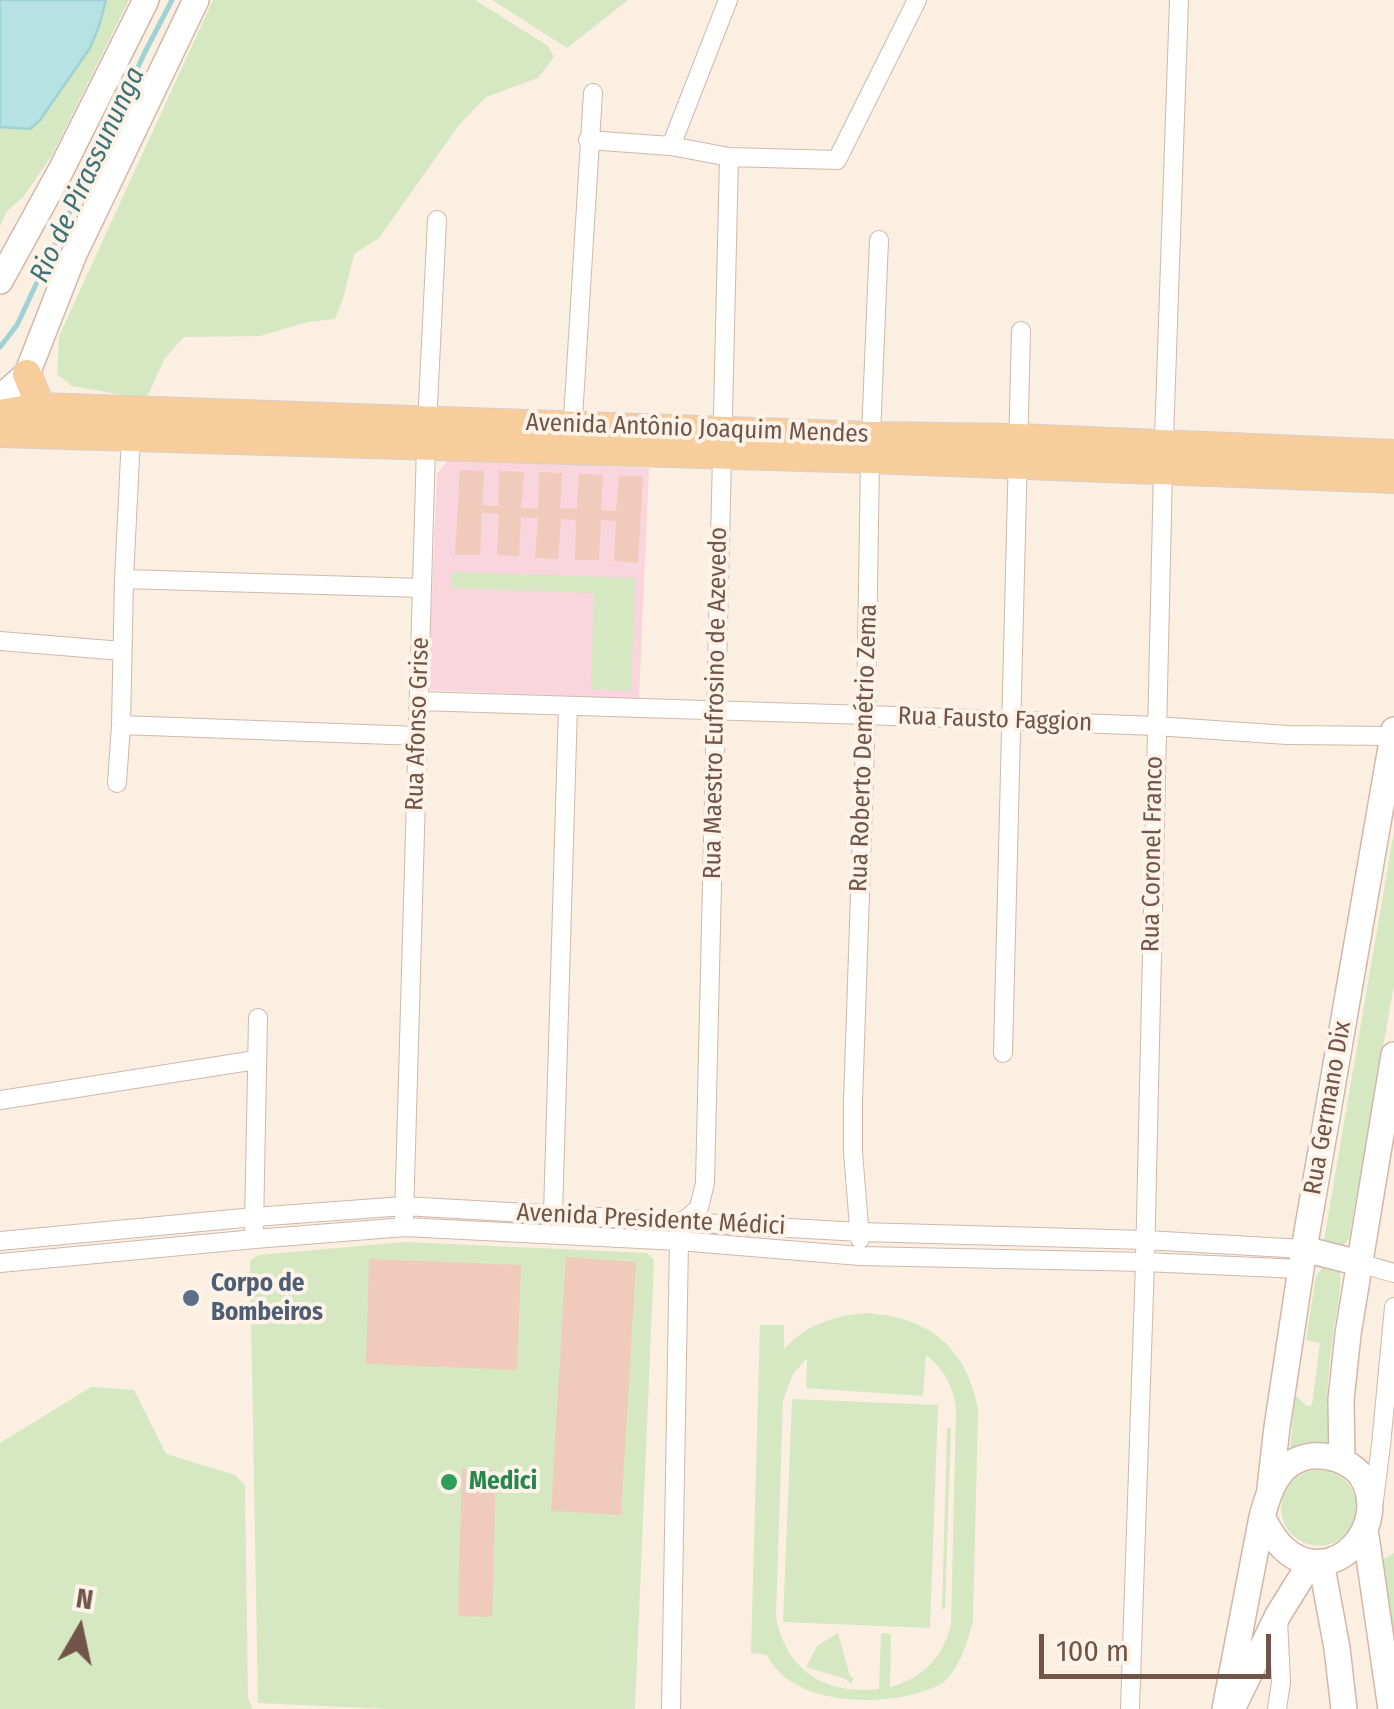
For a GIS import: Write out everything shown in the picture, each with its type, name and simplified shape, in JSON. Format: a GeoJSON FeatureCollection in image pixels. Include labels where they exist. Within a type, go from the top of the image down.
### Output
{"type":"FeatureCollection","features":[{"type":"Feature","properties":{"kind":"main road"},"geometry":{"type":"LineString","coordinates":[[0,281],[146,0]]}},
{"type":"Feature","properties":{"kind":"main road"},"geometry":{"type":"LineString","coordinates":[[0,398],[26,374],[74,254],[196,0]]}},
{"type":"Feature","properties":{"kind":"main road"},"geometry":{"type":"LineString","coordinates":[[26,374],[40,407]]}},
{"type":"Feature","properties":{"kind":"main road","name":"Avenida Antônio Joaquim Mendes"},"geometry":{"type":"LineString","coordinates":[[0,414],[40,407],[426,433],[1017,452],[1164,456],[1394,454]]}},
{"type":"Feature","properties":{"kind":"main road","name":"Avenida Antônio Joaquim Mendes"},"geometry":{"type":"LineString","coordinates":[[0,433],[132,437],[426,433]]}},
{"type":"Feature","properties":{"kind":"main road","name":"Avenida Antônio Joaquim Mendes"},"geometry":{"type":"LineString","coordinates":[[1164,456],[1394,479]]}},
{"type":"Feature","properties":{"kind":"main road","name":"Rua Germano Dix"},"geometry":{"type":"LineString","coordinates":[[1270,1488],[1302,1259],[1393,733]]}},
{"type":"Feature","properties":{"kind":"main road"},"geometry":{"type":"LineString","coordinates":[[1342,1460],[1341,1400],[1358,1264],[1394,1054]]}},
{"type":"Feature","properties":{"kind":"main road"},"geometry":{"type":"LineString","coordinates":[[1302,1259],[1358,1264]]}},
{"type":"Feature","properties":{"kind":"main road"},"geometry":{"type":"LineString","coordinates":[[1228,1709],[1270,1488],[1279,1473],[1292,1463],[1308,1456],[1326,1456],[1342,1460],[1363,1478],[1380,1517],[1391,1709]]}},
{"type":"Feature","properties":{"kind":"main road"},"geometry":{"type":"LineString","coordinates":[[1262,1517],[1282,1547],[1295,1557],[1316,1562],[1339,1559],[1354,1550],[1380,1517]]}},
{"type":"Feature","properties":{"kind":"main road"},"geometry":{"type":"LineString","coordinates":[[1228,1709],[1278,1616],[1316,1562]]}},
{"type":"Feature","properties":{"kind":"main road"},"geometry":{"type":"LineString","coordinates":[[1316,1562],[1337,1648],[1344,1709]]}},
{"type":"Feature","properties":{"kind":"street"},"geometry":{"type":"LineString","coordinates":[[671,146],[728,0]]}},
{"type":"Feature","properties":{"kind":"street"},"geometry":{"type":"LineString","coordinates":[[588,140],[671,146],[728,157],[837,160],[917,0]]}},
{"type":"Feature","properties":{"kind":"street","name":"Rua Coronel Franco"},"geometry":{"type":"LineString","coordinates":[[1130,1709],[1179,0]]}},
{"type":"Feature","properties":{"kind":"street"},"geometry":{"type":"LineString","coordinates":[[572,437],[593,93]]}},
{"type":"Feature","properties":{"kind":"street","name":"Rua Maestro Eufrosino de Azevedo"},"geometry":{"type":"LineString","coordinates":[[670,1709],[679,1241],[685,1220],[699,1208],[705,1183],[728,157]]}},
{"type":"Feature","properties":{"kind":"street","name":"Rua Afonso Grise"},"geometry":{"type":"LineString","coordinates":[[404,1227],[426,433],[436,220]]}},
{"type":"Feature","properties":{"kind":"street","name":"Rua Roberto Demétrio Zema"},"geometry":{"type":"LineString","coordinates":[[860,1256],[853,1102],[878,240]]}},
{"type":"Feature","properties":{"kind":"street"},"geometry":{"type":"LineString","coordinates":[[1003,1054],[1021,331]]}},
{"type":"Feature","properties":{"kind":"street"},"geometry":{"type":"LineString","coordinates":[[117,783],[132,437]]}},
{"type":"Feature","properties":{"kind":"street"},"geometry":{"type":"LineString","coordinates":[[124,579],[422,588]]}},
{"type":"Feature","properties":{"kind":"street"},"geometry":{"type":"LineString","coordinates":[[0,642],[122,651]]}},
{"type":"Feature","properties":{"kind":"street","name":"Rua Fausto Faggion"},"geometry":{"type":"LineString","coordinates":[[418,701],[1156,726],[1287,734],[1393,733]]}},
{"type":"Feature","properties":{"kind":"street"},"geometry":{"type":"LineString","coordinates":[[554,1214],[568,706]]}},
{"type":"Feature","properties":{"kind":"street"},"geometry":{"type":"LineString","coordinates":[[121,725],[418,736]]}},
{"type":"Feature","properties":{"kind":"street"},"geometry":{"type":"LineString","coordinates":[[254,1239],[258,1018]]}},
{"type":"Feature","properties":{"kind":"street"},"geometry":{"type":"LineString","coordinates":[[0,1100],[256,1060]]}},
{"type":"Feature","properties":{"kind":"street","name":"Avenida Presidente Médici"},"geometry":{"type":"LineString","coordinates":[[0,1241],[404,1206],[860,1232],[1146,1240],[1302,1259]]}},
{"type":"Feature","properties":{"kind":"street"},"geometry":{"type":"LineString","coordinates":[[335,1211],[336,1232]]}},
{"type":"Feature","properties":{"kind":"street","name":"Avenida Presidente Médici"},"geometry":{"type":"LineString","coordinates":[[0,1263],[404,1227],[679,1241],[860,1256],[1145,1262],[1302,1259]]}},
{"type":"Feature","properties":{"kind":"street"},"geometry":{"type":"LineString","coordinates":[[112,1232],[114,1253]]}},
{"type":"Feature","properties":{"kind":"street"},"geometry":{"type":"LineString","coordinates":[[995,1235],[995,1258]]}},
{"type":"Feature","properties":{"kind":"street"},"geometry":{"type":"LineString","coordinates":[[1358,1264],[1394,1273]]}},
{"type":"Feature","properties":{"kind":"street"},"geometry":{"type":"LineString","coordinates":[[1380,1517],[1394,1306]]}},
{"type":"Feature","properties":{"kind":"street"},"geometry":{"type":"LineString","coordinates":[[1277,1709],[1278,1616]]}},
{"type":"Feature","properties":{"kind":"shaded area"},"geometry":{"type":"Polygon","coordinates":[[[449,459],[649,468],[639,699],[428,690],[437,474],[449,459]]]}},
{"type":"Feature","properties":{"kind":"green space"},"geometry":{"type":"Polygon","coordinates":[[[0,0],[129,0],[52,155],[24,196],[7,211],[0,226],[0,0]]]}},
{"type":"Feature","properties":{"kind":"green space"},"geometry":{"type":"Polygon","coordinates":[[[213,0],[475,0],[548,46],[554,57],[538,78],[486,97],[459,125],[379,238],[354,254],[335,319],[308,322],[260,336],[184,337],[165,358],[146,399],[72,386],[57,374],[59,336],[213,0]]]}},
{"type":"Feature","properties":{"kind":"green space"},"geometry":{"type":"Polygon","coordinates":[[[492,0],[628,0],[567,48],[492,0]]]}},
{"type":"Feature","properties":{"kind":"green space"},"geometry":{"type":"Polygon","coordinates":[[[452,572],[635,578],[631,691],[591,689],[594,593],[452,588],[452,572]]]}},
{"type":"Feature","properties":{"kind":"green space"},"geometry":{"type":"Polygon","coordinates":[[[1394,831],[1394,985],[1349,1239],[1343,1246],[1328,1246],[1324,1240],[1394,831]]]}},
{"type":"Feature","properties":{"kind":"green space","name":"Medici"},"geometry":{"type":"Polygon","coordinates":[[[405,1242],[647,1253],[654,1260],[635,1709],[390,1709],[258,1703],[250,1261],[258,1255],[405,1242]]]}},
{"type":"Feature","properties":{"kind":"green space"},"geometry":{"type":"Polygon","coordinates":[[[1324,1266],[1340,1271],[1328,1391],[1332,1447],[1290,1451],[1295,1395],[1307,1406],[1312,1405],[1320,1343],[1306,1340],[1316,1276],[1324,1266]]]}},
{"type":"Feature","properties":{"kind":"green space"},"geometry":{"type":"Polygon","coordinates":[[[853,1314],[887,1315],[926,1328],[941,1339],[965,1369],[978,1410],[973,1621],[965,1646],[943,1683],[899,1697],[873,1700],[847,1699],[798,1686],[780,1673],[767,1655],[751,1653],[760,1325],[784,1325],[784,1349],[811,1328],[853,1314]],[[926,1355],[923,1396],[806,1388],[807,1358],[793,1374],[783,1400],[776,1616],[788,1651],[798,1664],[825,1683],[860,1690],[879,1689],[881,1633],[891,1634],[890,1687],[902,1683],[930,1665],[948,1636],[956,1410],[950,1386],[926,1355]]]}},
{"type":"Feature","properties":{"kind":"green space"},"geometry":{"type":"Polygon","coordinates":[[[91,1387],[134,1390],[166,1454],[235,1475],[245,1485],[248,1699],[253,1709],[0,1709],[0,1443],[91,1387]]]}},
{"type":"Feature","properties":{"kind":"green space"},"geometry":{"type":"Polygon","coordinates":[[[792,1399],[938,1405],[930,1628],[783,1622],[792,1399]]]}},
{"type":"Feature","properties":{"kind":"green space"},"geometry":{"type":"Polygon","coordinates":[[[947,1428],[951,1428],[942,1609],[947,1428]]]}},
{"type":"Feature","properties":{"kind":"green space"},"geometry":{"type":"Polygon","coordinates":[[[1319,1470],[1346,1481],[1357,1508],[1346,1535],[1319,1546],[1292,1535],[1281,1508],[1292,1481],[1319,1470]]]}},
{"type":"Feature","properties":{"kind":"green space"},"geometry":{"type":"Polygon","coordinates":[[[1394,1553],[1394,1658],[1380,1561],[1394,1553]]]}},
{"type":"Feature","properties":{"kind":"green space"},"geometry":{"type":"Polygon","coordinates":[[[838,1633],[854,1679],[850,1684],[846,1679],[806,1667],[817,1646],[838,1633]]]}},
{"type":"Feature","properties":{"kind":"water"},"geometry":{"type":"Polygon","coordinates":[[[0,0],[106,0],[90,48],[30,129],[0,127],[0,0]]]}},
{"type":"Feature","properties":{"kind":"building"},"geometry":{"type":"Polygon","coordinates":[[[460,470],[484,471],[482,505],[498,506],[499,471],[524,472],[521,508],[538,509],[539,472],[562,473],[560,508],[577,509],[579,474],[603,475],[601,510],[616,511],[619,475],[643,477],[638,563],[614,561],[616,521],[601,520],[599,560],[575,560],[576,520],[561,519],[558,559],[535,558],[538,518],[521,517],[519,556],[497,555],[499,514],[482,513],[480,555],[455,555],[460,470]]]}},
{"type":"Feature","properties":{"kind":"building"},"geometry":{"type":"Polygon","coordinates":[[[566,1257],[636,1262],[621,1515],[551,1511],[566,1257]]]}},
{"type":"Feature","properties":{"kind":"building"},"geometry":{"type":"Polygon","coordinates":[[[369,1259],[521,1265],[517,1370],[366,1364],[369,1259]]]}},
{"type":"Feature","properties":{"kind":"building"},"geometry":{"type":"Polygon","coordinates":[[[462,1469],[496,1470],[492,1617],[458,1616],[462,1469]]]}},
{"type":"Feature","properties":{"kind":"waterway","name":"Rio de Pirassununga"},"geometry":{"type":"LineString","coordinates":[[0,347],[17,325],[172,0]]}},
{"type":"Feature","properties":{"kind":"place","name":"Corpo de Bombeiros"},"geometry":{"type":"Point","coordinates":[191,1298]}},
{"type":"Feature","properties":{"kind":"place","name":"Medici"},"geometry":{"type":"Point","coordinates":[449,1482]}}]}
